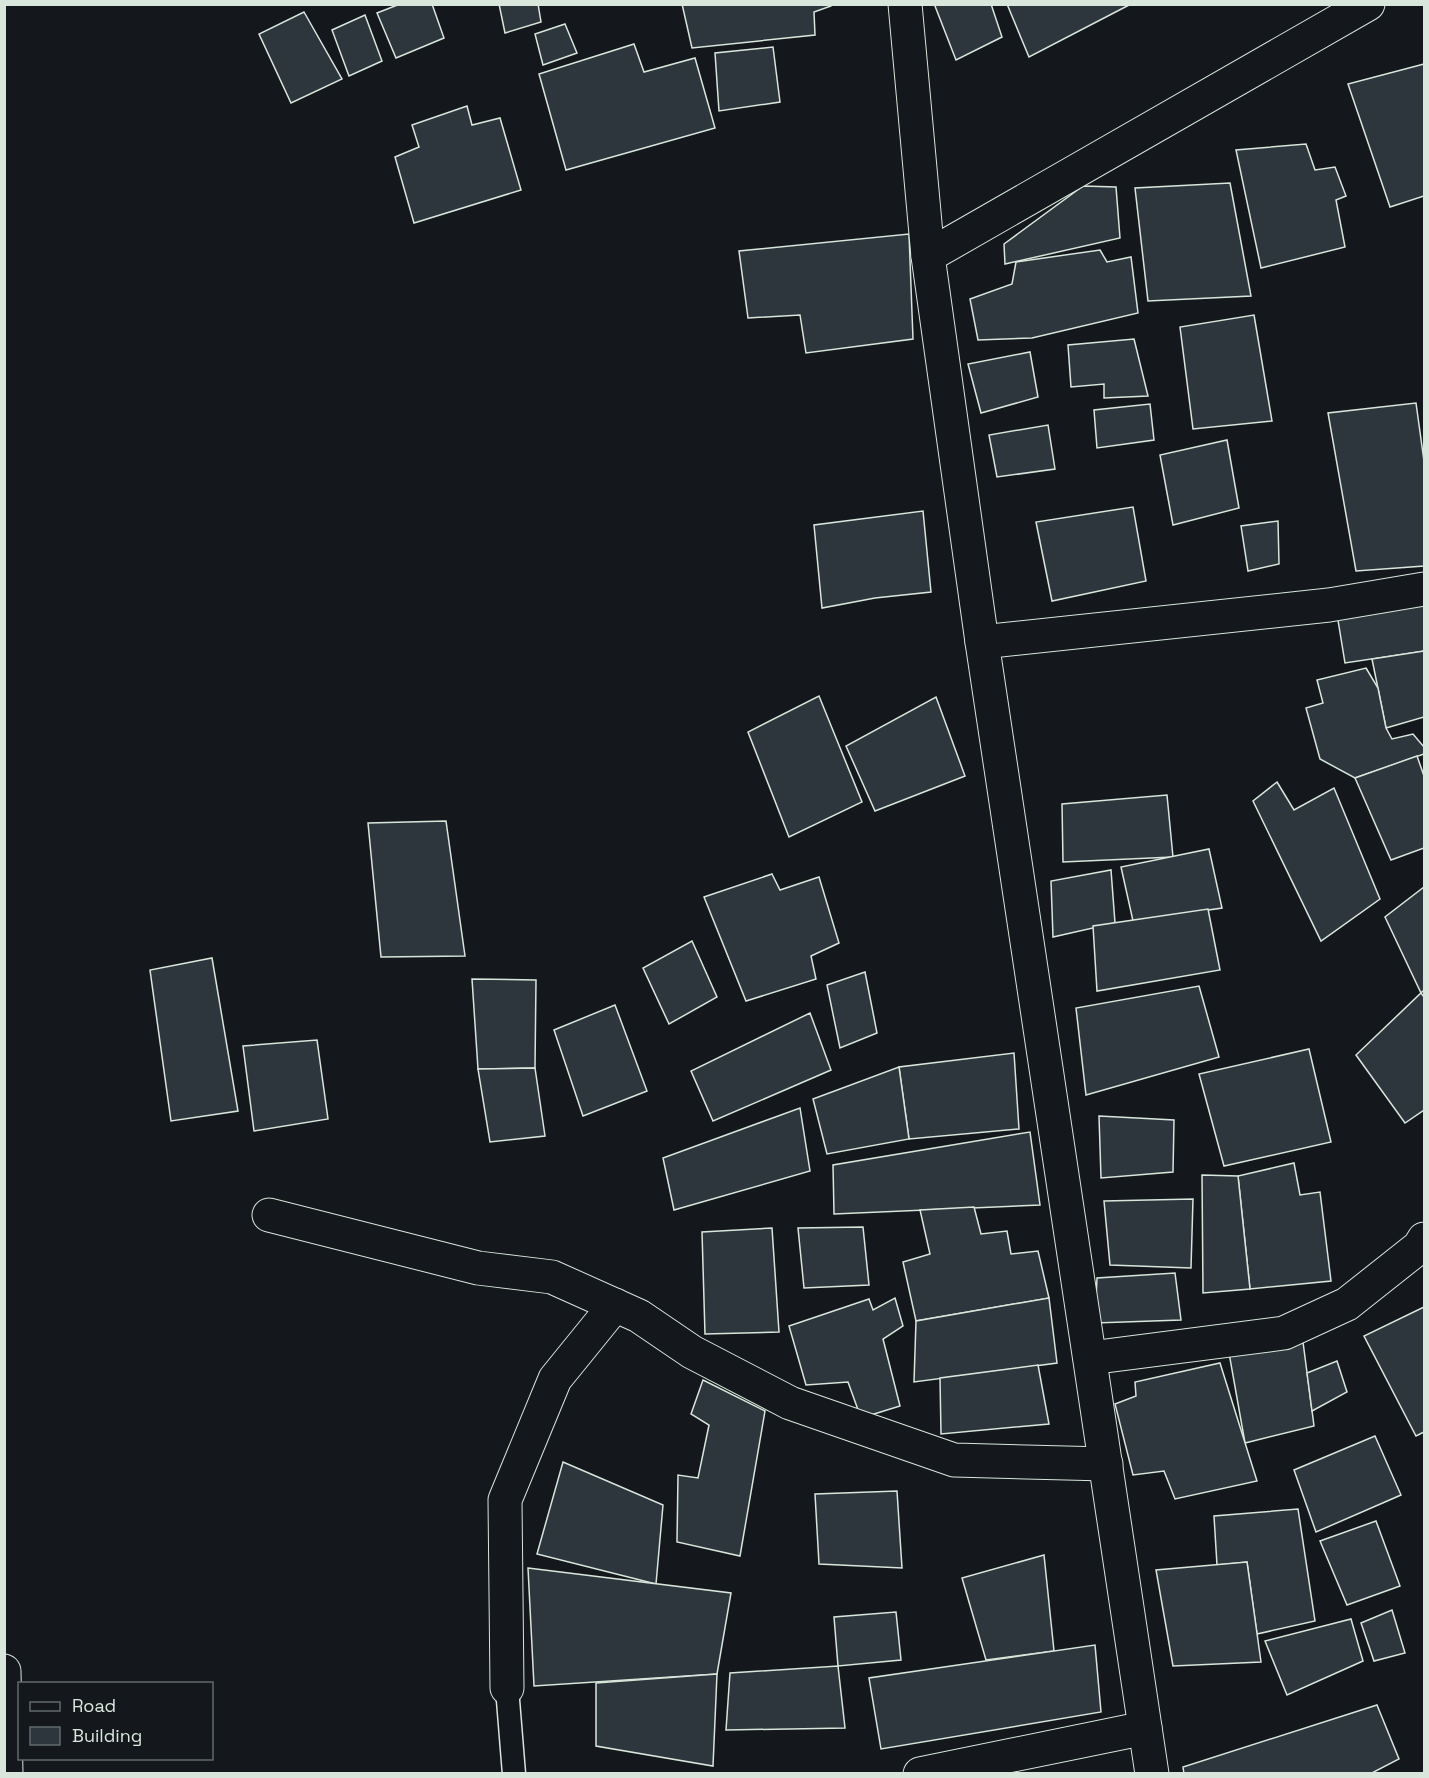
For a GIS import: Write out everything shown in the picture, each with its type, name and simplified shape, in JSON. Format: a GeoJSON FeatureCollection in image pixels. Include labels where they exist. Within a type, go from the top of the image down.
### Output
{"type":"FeatureCollection","features":[{"type":"Feature","properties":{"kind":"street"},"geometry":{"type":"LineString","coordinates":[[905,4],[928,256],[982,642],[1152,1773]]}},
{"type":"Feature","properties":{"kind":"street"},"geometry":{"type":"LineString","coordinates":[[928,256],[1368,4]]}},
{"type":"Feature","properties":{"kind":"street"},"geometry":{"type":"LineString","coordinates":[[982,642],[1329,605],[1425,589]]}},
{"type":"Feature","properties":{"kind":"street"},"geometry":{"type":"LineString","coordinates":[[269,1215],[478,1268],[552,1277],[639,1316],[692,1352],[790,1403],[954,1460],[1106,1464]]}},
{"type":"Feature","properties":{"kind":"street"},"geometry":{"type":"LineString","coordinates":[[1090,1358],[1284,1333],[1347,1305],[1423,1247]]}},
{"type":"Feature","properties":{"kind":"street"},"geometry":{"type":"LineString","coordinates":[[507,1688],[505,1500],[555,1379],[615,1305]]}},
{"type":"Feature","properties":{"kind":"street"},"geometry":{"type":"LineString","coordinates":[[4,1671],[6,1773]]}},
{"type":"Feature","properties":{"kind":"street"},"geometry":{"type":"LineString","coordinates":[[920,1773],[1145,1728]]}},
{"type":"Feature","properties":{"kind":"lane"},"geometry":{"type":"LineString","coordinates":[[507,1688],[514,1773]]}},
{"type":"Feature","properties":{"kind":"building"},"geometry":{"type":"Polygon","coordinates":[[[400,4],[432,4],[444,38],[396,58],[377,13],[400,4]]]}},
{"type":"Feature","properties":{"kind":"building"},"geometry":{"type":"Polygon","coordinates":[[[499,4],[538,4],[541,22],[505,33],[499,4]]]}},
{"type":"Feature","properties":{"kind":"building"},"geometry":{"type":"Polygon","coordinates":[[[682,4],[831,4],[831,6],[814,12],[815,35],[692,48],[682,4]]]}},
{"type":"Feature","properties":{"kind":"building"},"geometry":{"type":"Polygon","coordinates":[[[938,4],[991,4],[1002,37],[956,60],[935,6],[938,4]]]}},
{"type":"Feature","properties":{"kind":"building"},"geometry":{"type":"Polygon","coordinates":[[[1007,4],[1131,4],[1029,57],[1007,4]]]}},
{"type":"Feature","properties":{"kind":"building"},"geometry":{"type":"Polygon","coordinates":[[[304,12],[342,79],[291,103],[259,34],[304,12]]]}},
{"type":"Feature","properties":{"kind":"building"},"geometry":{"type":"Polygon","coordinates":[[[365,15],[382,61],[349,76],[332,30],[365,15]]]}},
{"type":"Feature","properties":{"kind":"building"},"geometry":{"type":"Polygon","coordinates":[[[565,24],[577,53],[543,65],[535,34],[565,24]]]}},
{"type":"Feature","properties":{"kind":"building"},"geometry":{"type":"Polygon","coordinates":[[[634,44],[644,72],[695,58],[715,128],[566,170],[539,74],[634,44]]]}},
{"type":"Feature","properties":{"kind":"building"},"geometry":{"type":"Polygon","coordinates":[[[773,47],[780,102],[719,111],[715,53],[773,47]]]}},
{"type":"Feature","properties":{"kind":"building"},"geometry":{"type":"Polygon","coordinates":[[[1424,64],[1424,196],[1390,207],[1348,84],[1424,64]]]}},
{"type":"Feature","properties":{"kind":"building"},"geometry":{"type":"Polygon","coordinates":[[[467,106],[472,125],[500,118],[521,190],[414,223],[395,157],[419,147],[412,125],[467,106]]]}},
{"type":"Feature","properties":{"kind":"building"},"geometry":{"type":"Polygon","coordinates":[[[1306,144],[1315,170],[1335,167],[1346,196],[1336,200],[1345,247],[1261,268],[1236,150],[1306,144]]]}},
{"type":"Feature","properties":{"kind":"building"},"geometry":{"type":"Polygon","coordinates":[[[1230,183],[1251,296],[1148,301],[1135,188],[1230,183]]]}},
{"type":"Feature","properties":{"kind":"building"},"geometry":{"type":"Polygon","coordinates":[[[1083,186],[1116,187],[1120,238],[1005,264],[1004,244],[1083,186]]]}},
{"type":"Feature","properties":{"kind":"building"},"geometry":{"type":"Polygon","coordinates":[[[909,234],[913,339],[806,353],[800,315],[748,318],[739,251],[909,234]]]}},
{"type":"Feature","properties":{"kind":"building"},"geometry":{"type":"Polygon","coordinates":[[[1100,250],[1107,262],[1131,257],[1138,313],[1032,338],[978,340],[970,299],[1012,284],[1016,262],[1100,250]]]}},
{"type":"Feature","properties":{"kind":"building"},"geometry":{"type":"Polygon","coordinates":[[[1254,315],[1272,421],[1193,429],[1180,327],[1254,315]]]}},
{"type":"Feature","properties":{"kind":"building"},"geometry":{"type":"Polygon","coordinates":[[[1134,339],[1148,396],[1104,398],[1104,384],[1071,387],[1068,345],[1134,339]]]}},
{"type":"Feature","properties":{"kind":"building"},"geometry":{"type":"Polygon","coordinates":[[[1030,352],[1038,397],[981,413],[968,364],[1030,352]]]}},
{"type":"Feature","properties":{"kind":"building"},"geometry":{"type":"Polygon","coordinates":[[[1416,403],[1424,461],[1424,566],[1356,571],[1328,413],[1416,403]]]}},
{"type":"Feature","properties":{"kind":"building"},"geometry":{"type":"Polygon","coordinates":[[[1150,404],[1154,440],[1097,448],[1094,410],[1150,404]]]}},
{"type":"Feature","properties":{"kind":"building"},"geometry":{"type":"Polygon","coordinates":[[[1048,425],[1055,469],[997,477],[989,435],[1048,425]]]}},
{"type":"Feature","properties":{"kind":"building"},"geometry":{"type":"Polygon","coordinates":[[[1227,440],[1239,508],[1173,525],[1160,455],[1227,440]]]}},
{"type":"Feature","properties":{"kind":"building"},"geometry":{"type":"Polygon","coordinates":[[[1133,507],[1146,581],[1052,601],[1036,522],[1133,507]]]}},
{"type":"Feature","properties":{"kind":"building"},"geometry":{"type":"Polygon","coordinates":[[[923,511],[931,592],[875,598],[822,608],[814,525],[923,511]]]}},
{"type":"Feature","properties":{"kind":"building"},"geometry":{"type":"Polygon","coordinates":[[[1278,521],[1279,564],[1248,571],[1241,526],[1278,521]]]}},
{"type":"Feature","properties":{"kind":"building"},"geometry":{"type":"Polygon","coordinates":[[[1424,600],[1424,651],[1345,663],[1337,614],[1424,600]]]}},
{"type":"Feature","properties":{"kind":"building"},"geometry":{"type":"Polygon","coordinates":[[[1424,651],[1424,717],[1386,728],[1372,659],[1424,651]]]}},
{"type":"Feature","properties":{"kind":"building"},"geometry":{"type":"Polygon","coordinates":[[[1366,668],[1378,688],[1386,728],[1392,739],[1413,734],[1424,747],[1424,754],[1355,778],[1320,759],[1306,708],[1323,703],[1317,680],[1366,668]]]}},
{"type":"Feature","properties":{"kind":"building"},"geometry":{"type":"Polygon","coordinates":[[[819,696],[862,802],[789,837],[748,732],[819,696]]]}},
{"type":"Feature","properties":{"kind":"building"},"geometry":{"type":"Polygon","coordinates":[[[936,697],[965,776],[875,811],[846,746],[936,697]]]}},
{"type":"Feature","properties":{"kind":"building"},"geometry":{"type":"Polygon","coordinates":[[[1417,756],[1424,776],[1424,848],[1391,860],[1355,778],[1417,756]]]}},
{"type":"Feature","properties":{"kind":"building"},"geometry":{"type":"Polygon","coordinates":[[[1277,782],[1294,810],[1334,788],[1380,899],[1321,941],[1253,801],[1277,782]]]}},
{"type":"Feature","properties":{"kind":"building"},"geometry":{"type":"Polygon","coordinates":[[[1167,795],[1173,857],[1063,862],[1062,804],[1167,795]]]}},
{"type":"Feature","properties":{"kind":"building"},"geometry":{"type":"Polygon","coordinates":[[[446,821],[465,956],[381,957],[368,823],[446,821]]]}},
{"type":"Feature","properties":{"kind":"building"},"geometry":{"type":"Polygon","coordinates":[[[1209,849],[1222,908],[1133,921],[1121,867],[1209,849]]]}},
{"type":"Feature","properties":{"kind":"building"},"geometry":{"type":"Polygon","coordinates":[[[1111,870],[1115,923],[1053,937],[1051,881],[1111,870]]]}},
{"type":"Feature","properties":{"kind":"building"},"geometry":{"type":"Polygon","coordinates":[[[772,874],[780,890],[819,877],[839,943],[811,956],[816,979],[746,1001],[704,897],[772,874]]]}},
{"type":"Feature","properties":{"kind":"building"},"geometry":{"type":"Polygon","coordinates":[[[1424,887],[1424,990],[1421,993],[1385,917],[1424,887]]]}},
{"type":"Feature","properties":{"kind":"building"},"geometry":{"type":"Polygon","coordinates":[[[1208,909],[1220,970],[1097,991],[1093,926],[1208,909]]]}},
{"type":"Feature","properties":{"kind":"building"},"geometry":{"type":"Polygon","coordinates":[[[692,941],[717,997],[669,1024],[643,968],[692,941]]]}},
{"type":"Feature","properties":{"kind":"building"},"geometry":{"type":"Polygon","coordinates":[[[212,958],[238,1111],[171,1121],[150,970],[212,958]]]}},
{"type":"Feature","properties":{"kind":"building"},"geometry":{"type":"Polygon","coordinates":[[[865,972],[877,1033],[840,1048],[827,985],[865,972]]]}},
{"type":"Feature","properties":{"kind":"building"},"geometry":{"type":"Polygon","coordinates":[[[472,979],[536,980],[535,1068],[478,1069],[472,979]]]}},
{"type":"Feature","properties":{"kind":"building"},"geometry":{"type":"Polygon","coordinates":[[[1199,986],[1219,1057],[1086,1095],[1076,1008],[1199,986]]]}},
{"type":"Feature","properties":{"kind":"building"},"geometry":{"type":"Polygon","coordinates":[[[1421,993],[1424,997],[1424,1110],[1405,1123],[1356,1055],[1421,993]]]}},
{"type":"Feature","properties":{"kind":"building"},"geometry":{"type":"Polygon","coordinates":[[[615,1005],[647,1091],[583,1116],[554,1030],[615,1005]]]}},
{"type":"Feature","properties":{"kind":"building"},"geometry":{"type":"Polygon","coordinates":[[[810,1013],[831,1070],[713,1121],[691,1071],[810,1013]]]}},
{"type":"Feature","properties":{"kind":"building"},"geometry":{"type":"Polygon","coordinates":[[[317,1040],[328,1119],[254,1131],[243,1046],[317,1040]]]}},
{"type":"Feature","properties":{"kind":"building"},"geometry":{"type":"Polygon","coordinates":[[[1309,1049],[1331,1142],[1224,1166],[1199,1074],[1309,1049]]]}},
{"type":"Feature","properties":{"kind":"building"},"geometry":{"type":"Polygon","coordinates":[[[1014,1053],[1019,1129],[909,1139],[899,1067],[1014,1053]]]}},
{"type":"Feature","properties":{"kind":"building"},"geometry":{"type":"Polygon","coordinates":[[[899,1067],[909,1139],[827,1154],[813,1099],[899,1067]]]}},
{"type":"Feature","properties":{"kind":"building"},"geometry":{"type":"Polygon","coordinates":[[[535,1068],[545,1136],[490,1142],[478,1069],[535,1068]]]}},
{"type":"Feature","properties":{"kind":"building"},"geometry":{"type":"Polygon","coordinates":[[[800,1108],[810,1171],[674,1210],[663,1158],[800,1108]]]}},
{"type":"Feature","properties":{"kind":"building"},"geometry":{"type":"Polygon","coordinates":[[[1099,1116],[1174,1120],[1173,1172],[1101,1178],[1099,1116]]]}},
{"type":"Feature","properties":{"kind":"building"},"geometry":{"type":"Polygon","coordinates":[[[1030,1132],[1040,1205],[834,1214],[833,1165],[1030,1132]]]}},
{"type":"Feature","properties":{"kind":"building"},"geometry":{"type":"Polygon","coordinates":[[[1294,1163],[1300,1195],[1320,1192],[1331,1281],[1250,1289],[1238,1176],[1294,1163]]]}},
{"type":"Feature","properties":{"kind":"building"},"geometry":{"type":"Polygon","coordinates":[[[1202,1175],[1238,1176],[1250,1289],[1203,1293],[1202,1175]]]}},
{"type":"Feature","properties":{"kind":"building"},"geometry":{"type":"Polygon","coordinates":[[[1193,1199],[1191,1268],[1110,1265],[1104,1201],[1193,1199]]]}},
{"type":"Feature","properties":{"kind":"building"},"geometry":{"type":"Polygon","coordinates":[[[974,1207],[981,1234],[1007,1231],[1011,1254],[1038,1251],[1049,1298],[916,1321],[903,1262],[930,1254],[920,1210],[974,1207]]]}},
{"type":"Feature","properties":{"kind":"building"},"geometry":{"type":"Polygon","coordinates":[[[863,1227],[869,1285],[804,1288],[798,1228],[863,1227]]]}},
{"type":"Feature","properties":{"kind":"building"},"geometry":{"type":"Polygon","coordinates":[[[772,1228],[779,1332],[705,1334],[702,1232],[772,1228]]]}},
{"type":"Feature","properties":{"kind":"building"},"geometry":{"type":"Polygon","coordinates":[[[1175,1273],[1181,1320],[1095,1323],[1097,1278],[1175,1273]]]}},
{"type":"Feature","properties":{"kind":"building"},"geometry":{"type":"Polygon","coordinates":[[[895,1298],[903,1326],[883,1339],[900,1406],[861,1418],[848,1382],[806,1385],[789,1326],[869,1299],[873,1310],[895,1298]]]}},
{"type":"Feature","properties":{"kind":"building"},"geometry":{"type":"Polygon","coordinates":[[[1049,1298],[1057,1363],[914,1382],[916,1321],[1049,1298]]]}},
{"type":"Feature","properties":{"kind":"building"},"geometry":{"type":"Polygon","coordinates":[[[1424,1307],[1424,1432],[1416,1436],[1364,1336],[1424,1307]]]}},
{"type":"Feature","properties":{"kind":"building"},"geometry":{"type":"Polygon","coordinates":[[[1303,1342],[1314,1426],[1245,1443],[1229,1353],[1303,1342]]]}},
{"type":"Feature","properties":{"kind":"building"},"geometry":{"type":"Polygon","coordinates":[[[1337,1361],[1347,1392],[1312,1411],[1307,1373],[1337,1361]]]}},
{"type":"Feature","properties":{"kind":"building"},"geometry":{"type":"Polygon","coordinates":[[[1220,1363],[1257,1481],[1175,1499],[1164,1471],[1133,1475],[1115,1404],[1136,1396],[1135,1382],[1220,1363]]]}},
{"type":"Feature","properties":{"kind":"building"},"geometry":{"type":"Polygon","coordinates":[[[1038,1365],[1049,1424],[941,1434],[940,1378],[1038,1365]]]}},
{"type":"Feature","properties":{"kind":"building"},"geometry":{"type":"Polygon","coordinates":[[[703,1380],[765,1411],[740,1556],[677,1542],[678,1475],[698,1478],[709,1425],[691,1414],[703,1380]]]}},
{"type":"Feature","properties":{"kind":"building"},"geometry":{"type":"Polygon","coordinates":[[[1375,1436],[1401,1495],[1316,1532],[1294,1470],[1375,1436]]]}},
{"type":"Feature","properties":{"kind":"building"},"geometry":{"type":"Polygon","coordinates":[[[563,1462],[663,1505],[656,1584],[537,1554],[563,1462]]]}},
{"type":"Feature","properties":{"kind":"building"},"geometry":{"type":"Polygon","coordinates":[[[897,1491],[902,1568],[819,1564],[815,1494],[897,1491]]]}},
{"type":"Feature","properties":{"kind":"building"},"geometry":{"type":"Polygon","coordinates":[[[1298,1509],[1315,1621],[1257,1634],[1247,1562],[1217,1565],[1214,1516],[1298,1509]]]}},
{"type":"Feature","properties":{"kind":"building"},"geometry":{"type":"Polygon","coordinates":[[[1376,1521],[1400,1586],[1347,1605],[1320,1541],[1376,1521]]]}},
{"type":"Feature","properties":{"kind":"building"},"geometry":{"type":"Polygon","coordinates":[[[1044,1555],[1054,1651],[986,1660],[962,1578],[1044,1555]]]}},
{"type":"Feature","properties":{"kind":"building"},"geometry":{"type":"Polygon","coordinates":[[[1247,1562],[1261,1662],[1173,1666],[1156,1570],[1247,1562]]]}},
{"type":"Feature","properties":{"kind":"building"},"geometry":{"type":"Polygon","coordinates":[[[528,1568],[731,1593],[717,1674],[534,1686],[528,1568]]]}},
{"type":"Feature","properties":{"kind":"building"},"geometry":{"type":"Polygon","coordinates":[[[1392,1610],[1405,1653],[1374,1661],[1361,1623],[1392,1610]]]}},
{"type":"Feature","properties":{"kind":"building"},"geometry":{"type":"Polygon","coordinates":[[[896,1612],[901,1660],[838,1666],[834,1617],[896,1612]]]}},
{"type":"Feature","properties":{"kind":"building"},"geometry":{"type":"Polygon","coordinates":[[[1351,1619],[1363,1661],[1287,1695],[1265,1641],[1351,1619]]]}},
{"type":"Feature","properties":{"kind":"building"},"geometry":{"type":"Polygon","coordinates":[[[1095,1645],[1101,1712],[881,1749],[869,1678],[1095,1645]]]}},
{"type":"Feature","properties":{"kind":"building"},"geometry":{"type":"Polygon","coordinates":[[[838,1666],[845,1728],[726,1730],[730,1673],[838,1666]]]}},
{"type":"Feature","properties":{"kind":"building"},"geometry":{"type":"Polygon","coordinates":[[[717,1674],[713,1766],[596,1746],[596,1683],[717,1674]]]}},
{"type":"Feature","properties":{"kind":"building"},"geometry":{"type":"Polygon","coordinates":[[[1377,1705],[1399,1759],[1370,1774],[1184,1774],[1183,1767],[1377,1705]]]}}]}
